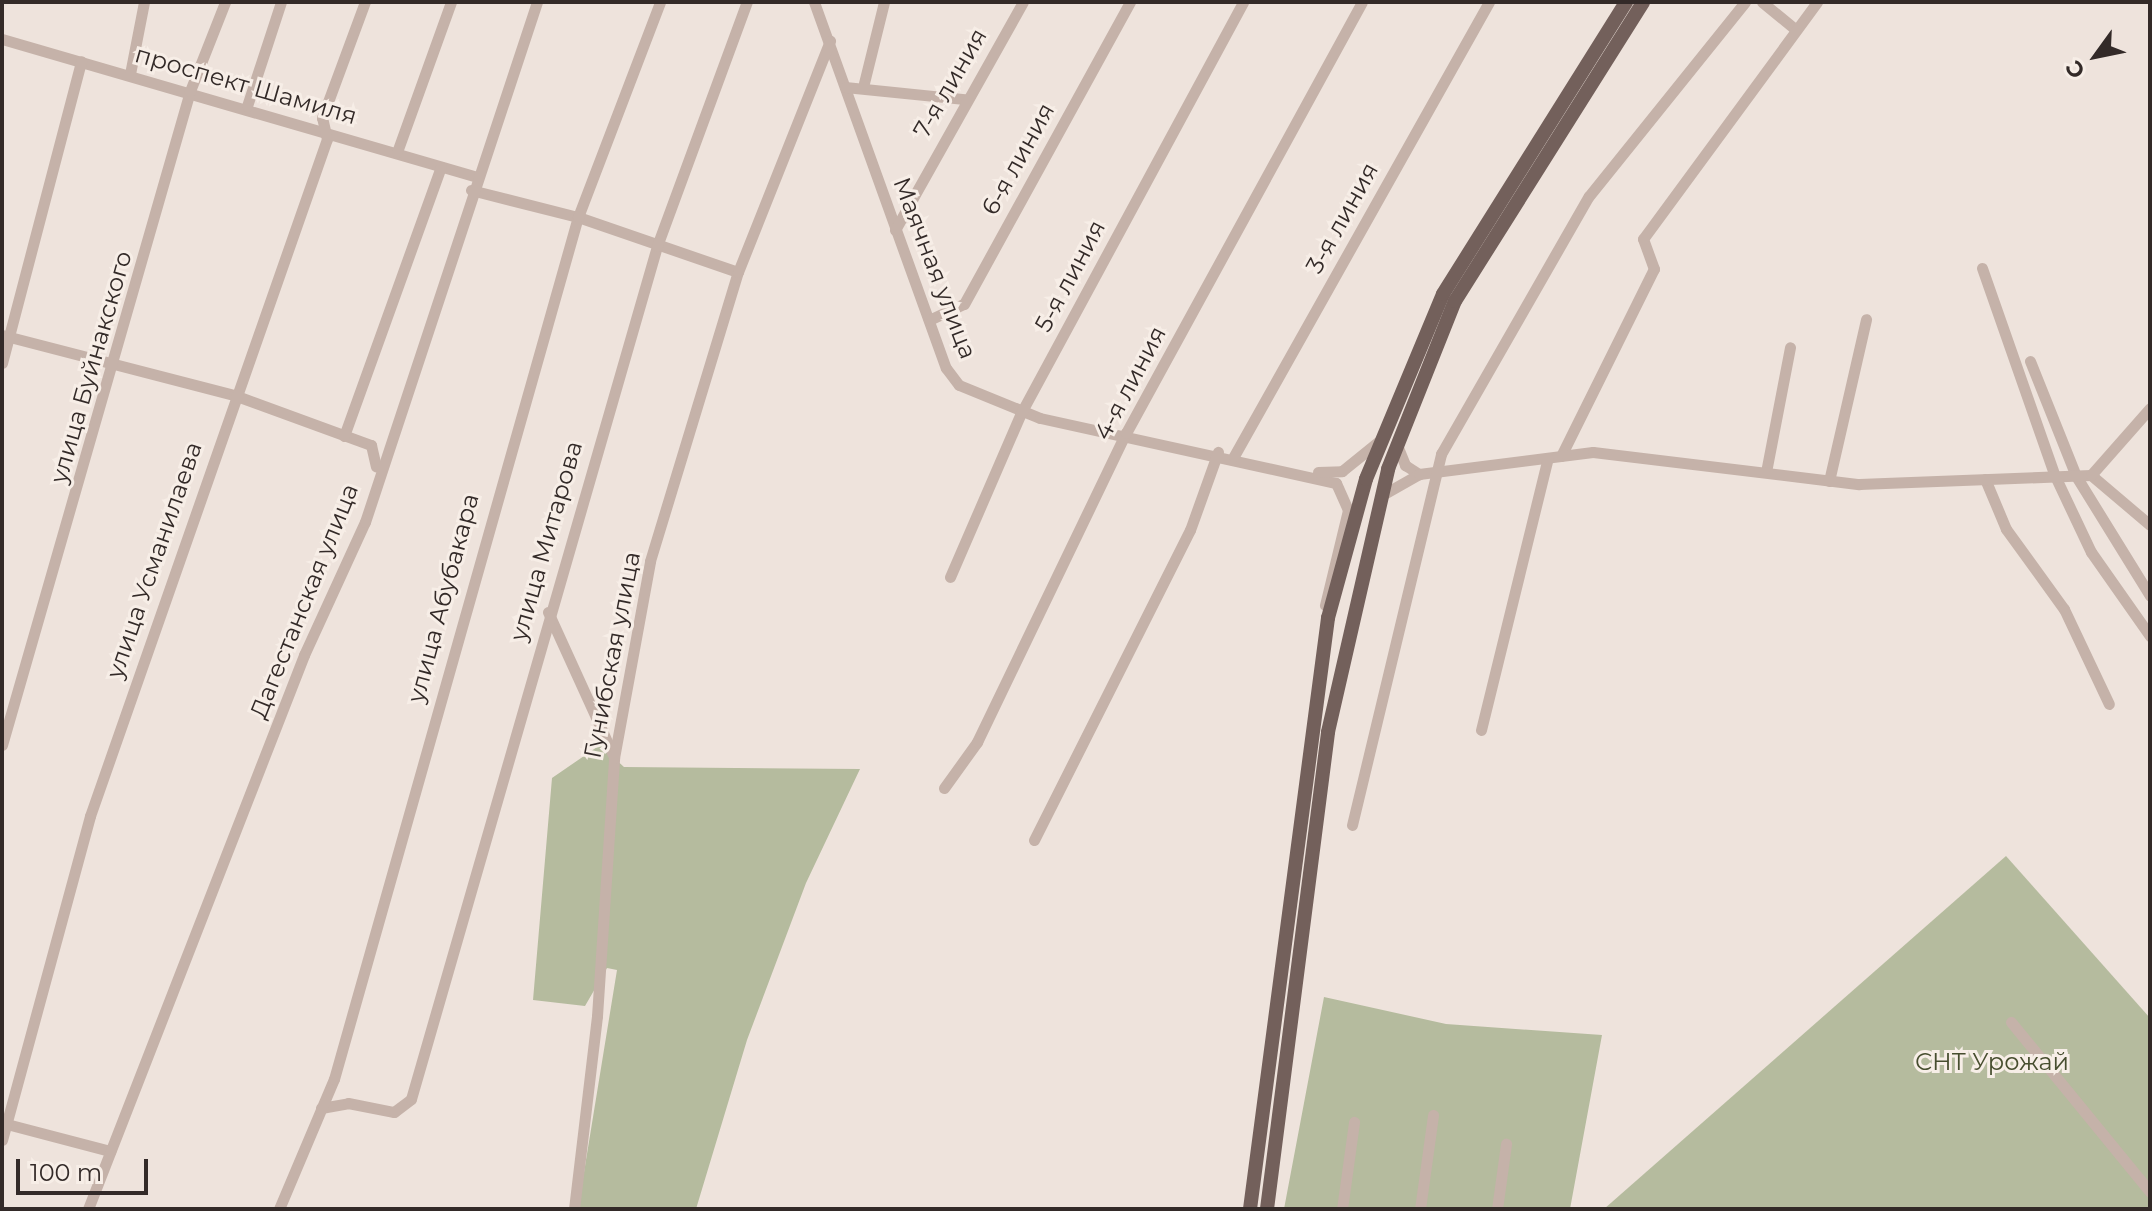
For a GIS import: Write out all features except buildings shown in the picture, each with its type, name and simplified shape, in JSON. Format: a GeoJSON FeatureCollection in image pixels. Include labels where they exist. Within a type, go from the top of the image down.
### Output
{"type":"FeatureCollection","features":[{"type":"Feature","properties":{"kind":"main road"},"geometry":{"type":"LineString","coordinates":[[1250,1209],[1324,645],[1379,442],[1443,294],[1626,2]]}},
{"type":"Feature","properties":{"kind":"main road"},"geometry":{"type":"LineString","coordinates":[[1267,1209],[1328,732],[1380,498],[1397,445],[1455,301],[1643,2]]}},
{"type":"Feature","properties":{"kind":"street"},"geometry":{"type":"LineString","coordinates":[[130,74],[144,2]]}},
{"type":"Feature","properties":{"kind":"street","name":"улица Буйнакского"},"geometry":{"type":"LineString","coordinates":[[2,745],[116,365],[190,91],[225,2]]}},
{"type":"Feature","properties":{"kind":"street"},"geometry":{"type":"LineString","coordinates":[[247,106],[281,2]]}},
{"type":"Feature","properties":{"kind":"street","name":"улица Усманилаева"},"geometry":{"type":"LineString","coordinates":[[2,1140],[4,1123],[90,816],[234,395],[327,139],[322,129],[365,2]]}},
{"type":"Feature","properties":{"kind":"street"},"geometry":{"type":"LineString","coordinates":[[397,152],[451,2]]}},
{"type":"Feature","properties":{"kind":"street","name":"Дагестанская улица"},"geometry":{"type":"LineString","coordinates":[[88,1209],[376,482],[471,190],[537,2]]}},
{"type":"Feature","properties":{"kind":"street","name":"улица Абубакара"},"geometry":{"type":"LineString","coordinates":[[279,1209],[321,1108],[578,217],[660,2]]}},
{"type":"Feature","properties":{"kind":"street","name":"улица Митарова"},"geometry":{"type":"LineString","coordinates":[[321,1108],[348,1103],[394,1112],[411,1099],[548,612],[657,246],[747,2]]}},
{"type":"Feature","properties":{"kind":"street","name":"Маячная улица"},"geometry":{"type":"LineString","coordinates":[[814,2],[929,320],[959,385],[1021,413],[1312,473]]}},
{"type":"Feature","properties":{"kind":"street"},"geometry":{"type":"LineString","coordinates":[[864,83],[884,2]]}},
{"type":"Feature","properties":{"kind":"street","name":"7-я линия"},"geometry":{"type":"LineString","coordinates":[[895,230],[964,99],[1023,2]]}},
{"type":"Feature","properties":{"kind":"street","name":"6-я линия"},"geometry":{"type":"LineString","coordinates":[[929,320],[964,304],[1130,2]]}},
{"type":"Feature","properties":{"kind":"street","name":"5-я линия"},"geometry":{"type":"LineString","coordinates":[[950,577],[1021,413],[1243,2]]}},
{"type":"Feature","properties":{"kind":"street","name":"4-я линия"},"geometry":{"type":"LineString","coordinates":[[944,788],[977,742],[1126,433],[1362,2]]}},
{"type":"Feature","properties":{"kind":"street","name":"3-я линия"},"geometry":{"type":"LineString","coordinates":[[1234,456],[1489,2]]}},
{"type":"Feature","properties":{"kind":"street"},"geometry":{"type":"LineString","coordinates":[[1352,825],[1435,475],[1496,352],[1589,196],[1745,2]]}},
{"type":"Feature","properties":{"kind":"street"},"geometry":{"type":"LineString","coordinates":[[1762,2],[1795,29]]}},
{"type":"Feature","properties":{"kind":"street"},"geometry":{"type":"LineString","coordinates":[[1561,456],[1654,269],[1643,239],[1817,2]]}},
{"type":"Feature","properties":{"kind":"street","name":"проспект Шамиля"},"geometry":{"type":"LineString","coordinates":[[2,39],[247,106],[476,177]]}},
{"type":"Feature","properties":{"kind":"street","name":"Гунибская улица"},"geometry":{"type":"LineString","coordinates":[[574,1209],[597,1016],[614,758],[650,561],[738,272],[830,41]]}},
{"type":"Feature","properties":{"kind":"street"},"geometry":{"type":"LineString","coordinates":[[2,363],[5,336],[81,61]]}},
{"type":"Feature","properties":{"kind":"street"},"geometry":{"type":"LineString","coordinates":[[845,87],[864,83],[964,99]]}},
{"type":"Feature","properties":{"kind":"street"},"geometry":{"type":"LineString","coordinates":[[344,436],[441,167]]}},
{"type":"Feature","properties":{"kind":"street"},"geometry":{"type":"LineString","coordinates":[[471,190],[578,217],[738,272]]}},
{"type":"Feature","properties":{"kind":"street"},"geometry":{"type":"LineString","coordinates":[[1982,268],[2055,476],[2091,552],[2150,636]]}},
{"type":"Feature","properties":{"kind":"street"},"geometry":{"type":"LineString","coordinates":[[1829,481],[1866,319]]}},
{"type":"Feature","properties":{"kind":"street"},"geometry":{"type":"LineString","coordinates":[[5,336],[234,395],[371,445],[376,482]]}},
{"type":"Feature","properties":{"kind":"street"},"geometry":{"type":"LineString","coordinates":[[1766,472],[1790,347]]}},
{"type":"Feature","properties":{"kind":"street"},"geometry":{"type":"LineString","coordinates":[[2030,361],[2076,476],[2150,596]]}},
{"type":"Feature","properties":{"kind":"street"},"geometry":{"type":"LineString","coordinates":[[2091,475],[2150,408]]}},
{"type":"Feature","properties":{"kind":"street"},"geometry":{"type":"LineString","coordinates":[[1312,473],[1342,471],[1379,442]]}},
{"type":"Feature","properties":{"kind":"street"},"geometry":{"type":"LineString","coordinates":[[1397,445],[1405,465],[1419,474],[1435,475],[1561,456],[1632,452],[1829,481],[2091,475],[2150,525]]}},
{"type":"Feature","properties":{"kind":"street"},"geometry":{"type":"LineString","coordinates":[[1034,840],[1190,530],[1218,452]]}},
{"type":"Feature","properties":{"kind":"street"},"geometry":{"type":"LineString","coordinates":[[1481,730],[1548,458]]}},
{"type":"Feature","properties":{"kind":"street"},"geometry":{"type":"LineString","coordinates":[[1312,473],[1348,497],[1324,645]]}},
{"type":"Feature","properties":{"kind":"street"},"geometry":{"type":"LineString","coordinates":[[1380,498],[1419,474]]}},
{"type":"Feature","properties":{"kind":"street"},"geometry":{"type":"LineString","coordinates":[[1985,479],[2006,529],[2064,609],[2109,704]]}},
{"type":"Feature","properties":{"kind":"street"},"geometry":{"type":"LineString","coordinates":[[548,612],[614,758]]}},
{"type":"Feature","properties":{"kind":"street"},"geometry":{"type":"LineString","coordinates":[[2011,1022],[2150,1192]]}},
{"type":"Feature","properties":{"kind":"street"},"geometry":{"type":"LineString","coordinates":[[1420,1209],[1433,1115]]}},
{"type":"Feature","properties":{"kind":"street"},"geometry":{"type":"LineString","coordinates":[[1342,1209],[1354,1122]]}},
{"type":"Feature","properties":{"kind":"street"},"geometry":{"type":"LineString","coordinates":[[4,1123],[110,1151]]}},
{"type":"Feature","properties":{"kind":"street"},"geometry":{"type":"LineString","coordinates":[[1497,1209],[1506,1144]]}},
{"type":"Feature","properties":{"kind":"green space"},"geometry":{"type":"Polygon","coordinates":[[[600,745],[624,767],[860,769],[806,883],[747,1040],[696,1209],[578,1209],[617,970],[607,968],[585,1006],[533,1000],[552,778],[600,745]]]}},
{"type":"Feature","properties":{"kind":"green space","name":"СНТ Урожай"},"geometry":{"type":"Polygon","coordinates":[[[2006,856],[2150,1018],[2150,1209],[1604,1209],[2006,856]]]}},
{"type":"Feature","properties":{"kind":"green space"},"geometry":{"type":"Polygon","coordinates":[[[1324,997],[1446,1024],[1602,1035],[1570,1209],[1284,1209],[1324,997]]]}}]}
